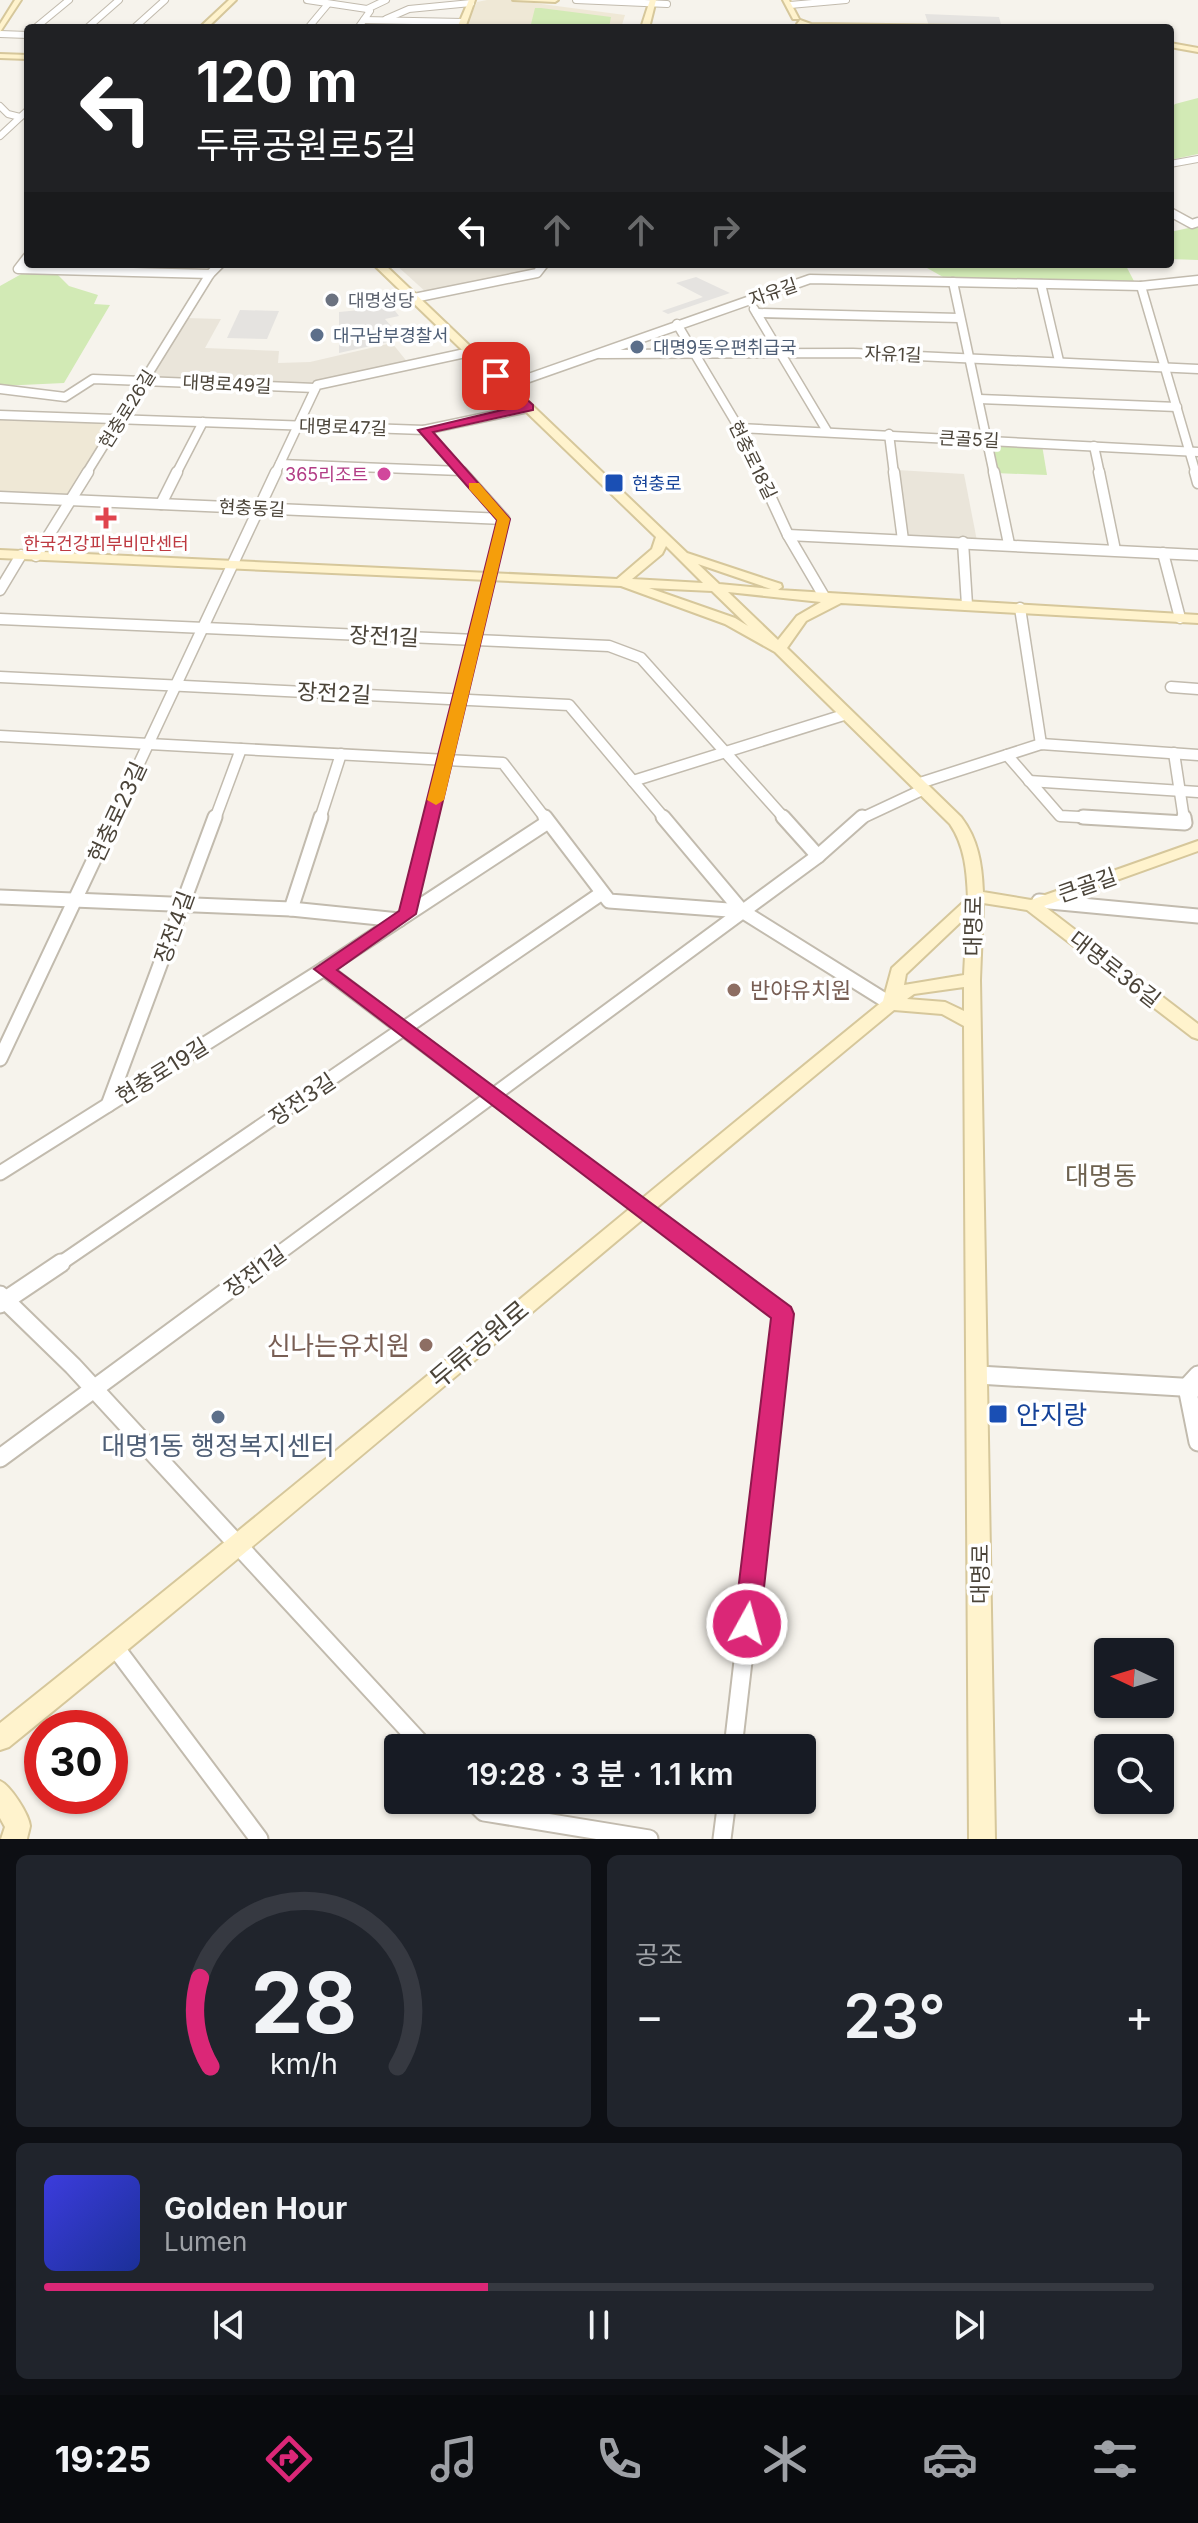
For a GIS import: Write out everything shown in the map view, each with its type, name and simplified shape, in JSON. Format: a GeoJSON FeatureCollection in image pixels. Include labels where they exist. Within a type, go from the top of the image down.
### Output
{"type":"FeatureCollection","features":[{"type":"Feature","properties":{"kind":"main road"},"geometry":{"type":"LineString","coordinates":[[0,32],[18,0]]}},
{"type":"Feature","properties":{"kind":"main road"},"geometry":{"type":"LineString","coordinates":[[207,24],[233,0]]}},
{"type":"Feature","properties":{"kind":"main road"},"geometry":{"type":"LineString","coordinates":[[516,0],[555,0]]}},
{"type":"Feature","properties":{"kind":"main road"},"geometry":{"type":"LineString","coordinates":[[462,24],[472,2]]}},
{"type":"Feature","properties":{"kind":"main road"},"geometry":{"type":"LineString","coordinates":[[646,24],[653,2]]}},
{"type":"Feature","properties":{"kind":"main road"},"geometry":{"type":"LineString","coordinates":[[788,3],[798,20],[834,24]]}},
{"type":"Feature","properties":{"kind":"main road"},"geometry":{"type":"LineString","coordinates":[[1174,46],[1198,50]]}},
{"type":"Feature","properties":{"kind":"main road"},"geometry":{"type":"LineString","coordinates":[[0,56],[24,57]]}},
{"type":"Feature","properties":{"kind":"main road","name":"대명로"},"geometry":{"type":"LineString","coordinates":[[382,268],[663,535],[960,826],[973,860],[982,1839]]}},
{"type":"Feature","properties":{"kind":"main road"},"geometry":{"type":"LineString","coordinates":[[621,582],[658,551],[663,535]]}},
{"type":"Feature","properties":{"kind":"main road"},"geometry":{"type":"LineString","coordinates":[[0,554],[716,587],[804,597],[1198,619]]}},
{"type":"Feature","properties":{"kind":"main road"},"geometry":{"type":"LineString","coordinates":[[682,554],[804,597]]}},
{"type":"Feature","properties":{"kind":"main road"},"geometry":{"type":"LineString","coordinates":[[621,582],[730,621],[780,649],[790,627],[819,605],[850,599]]}},
{"type":"Feature","properties":{"kind":"main road","name":"큰골길"},"geometry":{"type":"LineString","coordinates":[[974,899],[1036,903],[1198,846]]}},
{"type":"Feature","properties":{"kind":"main road"},"geometry":{"type":"LineString","coordinates":[[973,1023],[945,1008],[891,1004],[898,972],[974,899]]}},
{"type":"Feature","properties":{"kind":"main road","name":"대명로36길"},"geometry":{"type":"LineString","coordinates":[[1036,903],[1198,1033]]}},
{"type":"Feature","properties":{"kind":"main road","name":"두류공원로"},"geometry":{"type":"LineString","coordinates":[[0,1738],[239,1546],[640,1209],[909,989],[972,980]]}},
{"type":"Feature","properties":{"kind":"main road"},"geometry":{"type":"LineString","coordinates":[[0,1793],[18,1826],[14,1839]]}},
{"type":"Feature","properties":{"kind":"street"},"geometry":{"type":"LineString","coordinates":[[40,24],[69,0]]}},
{"type":"Feature","properties":{"kind":"street"},"geometry":{"type":"LineString","coordinates":[[92,24],[119,0]]}},
{"type":"Feature","properties":{"kind":"street"},"geometry":{"type":"LineString","coordinates":[[138,24],[165,0]]}},
{"type":"Feature","properties":{"kind":"street"},"geometry":{"type":"LineString","coordinates":[[307,0],[367,9],[386,0]]}},
{"type":"Feature","properties":{"kind":"street"},"geometry":{"type":"LineString","coordinates":[[576,0],[667,5]]}},
{"type":"Feature","properties":{"kind":"street"},"geometry":{"type":"LineString","coordinates":[[788,3],[846,0]]}},
{"type":"Feature","properties":{"kind":"street"},"geometry":{"type":"LineString","coordinates":[[383,20],[409,9],[472,2]]}},
{"type":"Feature","properties":{"kind":"street"},"geometry":{"type":"LineString","coordinates":[[311,24],[328,4]]}},
{"type":"Feature","properties":{"kind":"street"},"geometry":{"type":"LineString","coordinates":[[361,24],[370,11],[367,9]]}},
{"type":"Feature","properties":{"kind":"street"},"geometry":{"type":"LineString","coordinates":[[364,20],[446,24]]}},
{"type":"Feature","properties":{"kind":"street"},"geometry":{"type":"LineString","coordinates":[[0,32],[24,35]]}},
{"type":"Feature","properties":{"kind":"street"},"geometry":{"type":"LineString","coordinates":[[0,106],[4,114],[24,124]]}},
{"type":"Feature","properties":{"kind":"street"},"geometry":{"type":"LineString","coordinates":[[0,136],[24,114]]}},
{"type":"Feature","properties":{"kind":"street"},"geometry":{"type":"LineString","coordinates":[[1174,163],[1198,159]]}},
{"type":"Feature","properties":{"kind":"street"},"geometry":{"type":"LineString","coordinates":[[1174,214],[1195,223]]}},
{"type":"Feature","properties":{"kind":"street"},"geometry":{"type":"LineString","coordinates":[[24,261],[18,269],[210,274]]}},
{"type":"Feature","properties":{"kind":"street","name":"현충로26길"},"geometry":{"type":"LineString","coordinates":[[36,556],[216,268]]}},
{"type":"Feature","properties":{"kind":"street"},"geometry":{"type":"LineString","coordinates":[[414,298],[537,273],[541,268]]}},
{"type":"Feature","properties":{"kind":"street","name":"자유길"},"geometry":{"type":"LineString","coordinates":[[501,381],[810,279],[1141,286],[1198,280]]}},
{"type":"Feature","properties":{"kind":"street"},"geometry":{"type":"LineString","coordinates":[[953,282],[1009,544]]}},
{"type":"Feature","properties":{"kind":"street"},"geometry":{"type":"LineString","coordinates":[[1041,284],[1059,361]]}},
{"type":"Feature","properties":{"kind":"street"},"geometry":{"type":"LineString","coordinates":[[1141,286],[1177,407],[1194,452],[1198,483]]}},
{"type":"Feature","properties":{"kind":"street"},"geometry":{"type":"LineString","coordinates":[[747,300],[827,431]]}},
{"type":"Feature","properties":{"kind":"street"},"geometry":{"type":"LineString","coordinates":[[757,313],[959,318]]}},
{"type":"Feature","properties":{"kind":"street","name":"현충로18길"},"geometry":{"type":"LineString","coordinates":[[677,324],[739,428],[788,535],[825,598]]}},
{"type":"Feature","properties":{"kind":"street","name":"대명로49길"},"geometry":{"type":"LineString","coordinates":[[0,389],[65,397],[93,379],[315,388],[470,352]]}},
{"type":"Feature","properties":{"kind":"street","name":"자유1길"},"geometry":{"type":"LineString","coordinates":[[588,354],[780,353],[969,357],[1198,369]]}},
{"type":"Feature","properties":{"kind":"street","name":"현충로23길"},"geometry":{"type":"LineString","coordinates":[[0,1059],[315,388]]}},
{"type":"Feature","properties":{"kind":"street"},"geometry":{"type":"LineString","coordinates":[[979,399],[1177,407]]}},
{"type":"Feature","properties":{"kind":"street","name":"대명로47길"},"geometry":{"type":"LineString","coordinates":[[0,415],[424,430],[528,408]]}},
{"type":"Feature","properties":{"kind":"street"},"geometry":{"type":"LineString","coordinates":[[161,504],[203,422]]}},
{"type":"Feature","properties":{"kind":"street","name":"큰골5길"},"geometry":{"type":"LineString","coordinates":[[739,428],[1194,452]]}},
{"type":"Feature","properties":{"kind":"street"},"geometry":{"type":"LineString","coordinates":[[0,897],[291,909],[403,917],[504,519],[424,430]]}},
{"type":"Feature","properties":{"kind":"street"},"geometry":{"type":"LineString","coordinates":[[889,434],[903,540]]}},
{"type":"Feature","properties":{"kind":"street"},"geometry":{"type":"LineString","coordinates":[[1094,446],[1115,550]]}},
{"type":"Feature","properties":{"kind":"street"},"geometry":{"type":"LineString","coordinates":[[280,464],[461,471]]}},
{"type":"Feature","properties":{"kind":"street","name":"현충동길"},"geometry":{"type":"LineString","coordinates":[[0,497],[504,519]]}},
{"type":"Feature","properties":{"kind":"street"},"geometry":{"type":"LineString","coordinates":[[788,535],[1198,555]]}},
{"type":"Feature","properties":{"kind":"street"},"geometry":{"type":"LineString","coordinates":[[963,542],[967,605]]}},
{"type":"Feature","properties":{"kind":"street"},"geometry":{"type":"LineString","coordinates":[[1163,553],[1180,618]]}},
{"type":"Feature","properties":{"kind":"street"},"geometry":{"type":"LineString","coordinates":[[0,590],[21,555]]}},
{"type":"Feature","properties":{"kind":"street"},"geometry":{"type":"LineString","coordinates":[[1020,608],[1041,744]]}},
{"type":"Feature","properties":{"kind":"street","name":"장전1길"},"geometry":{"type":"LineString","coordinates":[[0,619],[609,646],[641,658],[818,856],[0,1458]]}},
{"type":"Feature","properties":{"kind":"street","name":"장전2길"},"geometry":{"type":"LineString","coordinates":[[0,677],[569,705],[742,911]]}},
{"type":"Feature","properties":{"kind":"street"},"geometry":{"type":"LineString","coordinates":[[1171,687],[1198,689]]}},
{"type":"Feature","properties":{"kind":"street"},"geometry":{"type":"LineString","coordinates":[[633,781],[847,714]]}},
{"type":"Feature","properties":{"kind":"street"},"geometry":{"type":"LineString","coordinates":[[0,736],[503,763],[609,901],[742,911],[891,1004]]}},
{"type":"Feature","properties":{"kind":"street"},"geometry":{"type":"LineString","coordinates":[[818,856],[867,813],[921,787],[1041,744],[1198,755]]}},
{"type":"Feature","properties":{"kind":"street","name":"장전4길"},"geometry":{"type":"LineString","coordinates":[[108,1105],[241,749]]}},
{"type":"Feature","properties":{"kind":"street"},"geometry":{"type":"LineString","coordinates":[[1007,755],[1060,816],[1185,823],[1174,753]]}},
{"type":"Feature","properties":{"kind":"street"},"geometry":{"type":"LineString","coordinates":[[291,909],[341,754]]}},
{"type":"Feature","properties":{"kind":"street"},"geometry":{"type":"LineString","coordinates":[[1029,781],[1198,792]]}},
{"type":"Feature","properties":{"kind":"street","name":"현충로19길"},"geometry":{"type":"LineString","coordinates":[[0,1173],[324,969],[548,822]]}},
{"type":"Feature","properties":{"kind":"street","name":"장전3길"},"geometry":{"type":"LineString","coordinates":[[2,1300],[602,893]]}},
{"type":"Feature","properties":{"kind":"street"},"geometry":{"type":"LineString","coordinates":[[1036,903],[1198,916]]}},
{"type":"Feature","properties":{"kind":"street"},"geometry":{"type":"LineString","coordinates":[[324,969],[783,1314],[735,1734]]}},
{"type":"Feature","properties":{"kind":"street"},"geometry":{"type":"LineString","coordinates":[[2,1300],[94,1389],[412,1734]]}},
{"type":"Feature","properties":{"kind":"street"},"geometry":{"type":"LineString","coordinates":[[978,1375],[1194,1383],[1198,1442]]}},
{"type":"Feature","properties":{"kind":"street"},"geometry":{"type":"LineString","coordinates":[[115,1647],[259,1839]]}},
{"type":"Feature","properties":{"kind":"street"},"geometry":{"type":"LineString","coordinates":[[496,1814],[649,1839]]}},
{"type":"Feature","properties":{"kind":"street"},"geometry":{"type":"LineString","coordinates":[[722,1839],[725,1814]]}},
{"type":"Feature","properties":{"kind":"shaded area"},"geometry":{"type":"Polygon","coordinates":[[[511,0],[625,15],[622,24],[467,24],[477,2],[511,0]]]}},
{"type":"Feature","properties":{"kind":"shaded area"},"geometry":{"type":"Polygon","coordinates":[[[925,14],[999,17],[1001,24],[928,24],[925,14]]]}},
{"type":"Feature","properties":{"kind":"shaded area"},"geometry":{"type":"Polygon","coordinates":[[[399,268],[537,268],[536,270],[427,293],[399,268]]]}},
{"type":"Feature","properties":{"kind":"shaded area"},"geometry":{"type":"Polygon","coordinates":[[[696,277],[730,293],[668,314],[662,311],[703,297],[676,283],[696,277]]]}},
{"type":"Feature","properties":{"kind":"shaded area"},"geometry":{"type":"Polygon","coordinates":[[[392,307],[399,316],[385,319],[402,339],[339,353],[339,312],[392,307]]]}},
{"type":"Feature","properties":{"kind":"shaded area"},"geometry":{"type":"Polygon","coordinates":[[[240,310],[279,311],[267,339],[227,338],[240,310]]]}},
{"type":"Feature","properties":{"kind":"shaded area"},"geometry":{"type":"Polygon","coordinates":[[[186,318],[221,319],[205,348],[279,351],[278,363],[310,362],[392,343],[409,364],[315,384],[148,379],[186,318]]]}},
{"type":"Feature","properties":{"kind":"shaded area"},"geometry":{"type":"Polygon","coordinates":[[[0,418],[115,421],[68,498],[0,495],[0,418]]]}},
{"type":"Feature","properties":{"kind":"shaded area"},"geometry":{"type":"Polygon","coordinates":[[[897,470],[964,474],[977,541],[907,538],[897,470]]]}},
{"type":"Feature","properties":{"kind":"green space"},"geometry":{"type":"Polygon","coordinates":[[[535,8],[611,17],[610,24],[531,24],[535,8]]]}},
{"type":"Feature","properties":{"kind":"green space"},"geometry":{"type":"Polygon","coordinates":[[[1198,98],[1198,154],[1174,159],[1174,105],[1198,98]]]}},
{"type":"Feature","properties":{"kind":"green space"},"geometry":{"type":"Polygon","coordinates":[[[1198,226],[1198,260],[1174,259],[1174,231],[1198,226]]]}},
{"type":"Feature","properties":{"kind":"green space"},"geometry":{"type":"Polygon","coordinates":[[[927,268],[1127,268],[1135,283],[943,277],[927,268]]]}},
{"type":"Feature","properties":{"kind":"green space"},"geometry":{"type":"Polygon","coordinates":[[[25,272],[57,274],[69,286],[98,295],[94,304],[110,305],[64,383],[0,386],[0,286],[25,272]]]}},
{"type":"Feature","properties":{"kind":"green space"},"geometry":{"type":"Polygon","coordinates":[[[988,439],[1042,445],[1047,475],[995,473],[988,439]]]}},
{"type":"Feature","properties":{"kind":"slow traffic"},"geometry":{"type":"LineString","coordinates":[[436,800],[504,519],[474,486]]}},
{"type":"Feature","properties":{"kind":"place","name":"대명성당"},"geometry":{"type":"Point","coordinates":[332,300]}},
{"type":"Feature","properties":{"kind":"place","name":"대구남부경찰서"},"geometry":{"type":"Point","coordinates":[317,335]}},
{"type":"Feature","properties":{"kind":"place","name":"대명9동우편취급국"},"geometry":{"type":"Point","coordinates":[637,347]}},
{"type":"Feature","properties":{"kind":"place","name":"365리조트"},"geometry":{"type":"Point","coordinates":[384,474]}},
{"type":"Feature","properties":{"kind":"place","name":"현충로"},"geometry":{"type":"Point","coordinates":[614,483]}},
{"type":"Feature","properties":{"kind":"place","name":"한국건강피부비만센터"},"geometry":{"type":"Point","coordinates":[106,518]}},
{"type":"Feature","properties":{"kind":"place","name":"반야유치원"},"geometry":{"type":"Point","coordinates":[734,990]}},
{"type":"Feature","properties":{"kind":"place","name":"신나는유치원"},"geometry":{"type":"Point","coordinates":[426,1345]}},
{"type":"Feature","properties":{"kind":"place","name":"안지랑"},"geometry":{"type":"Point","coordinates":[998,1414]}},
{"type":"Feature","properties":{"kind":"place","name":"대명1동 행정복지센터"},"geometry":{"type":"Point","coordinates":[218,1417]}},
{"type":"Feature","properties":{"kind":"district","name":"대명동"},"geometry":{"type":"Point","coordinates":[1101,1175]}},
{"type":"Feature","properties":{"kind":"route"},"geometry":{"type":"LineString","coordinates":[[496,376],[528,408],[424,430],[504,519],[407,914],[324,969],[783,1314],[747,1624]]}}]}
